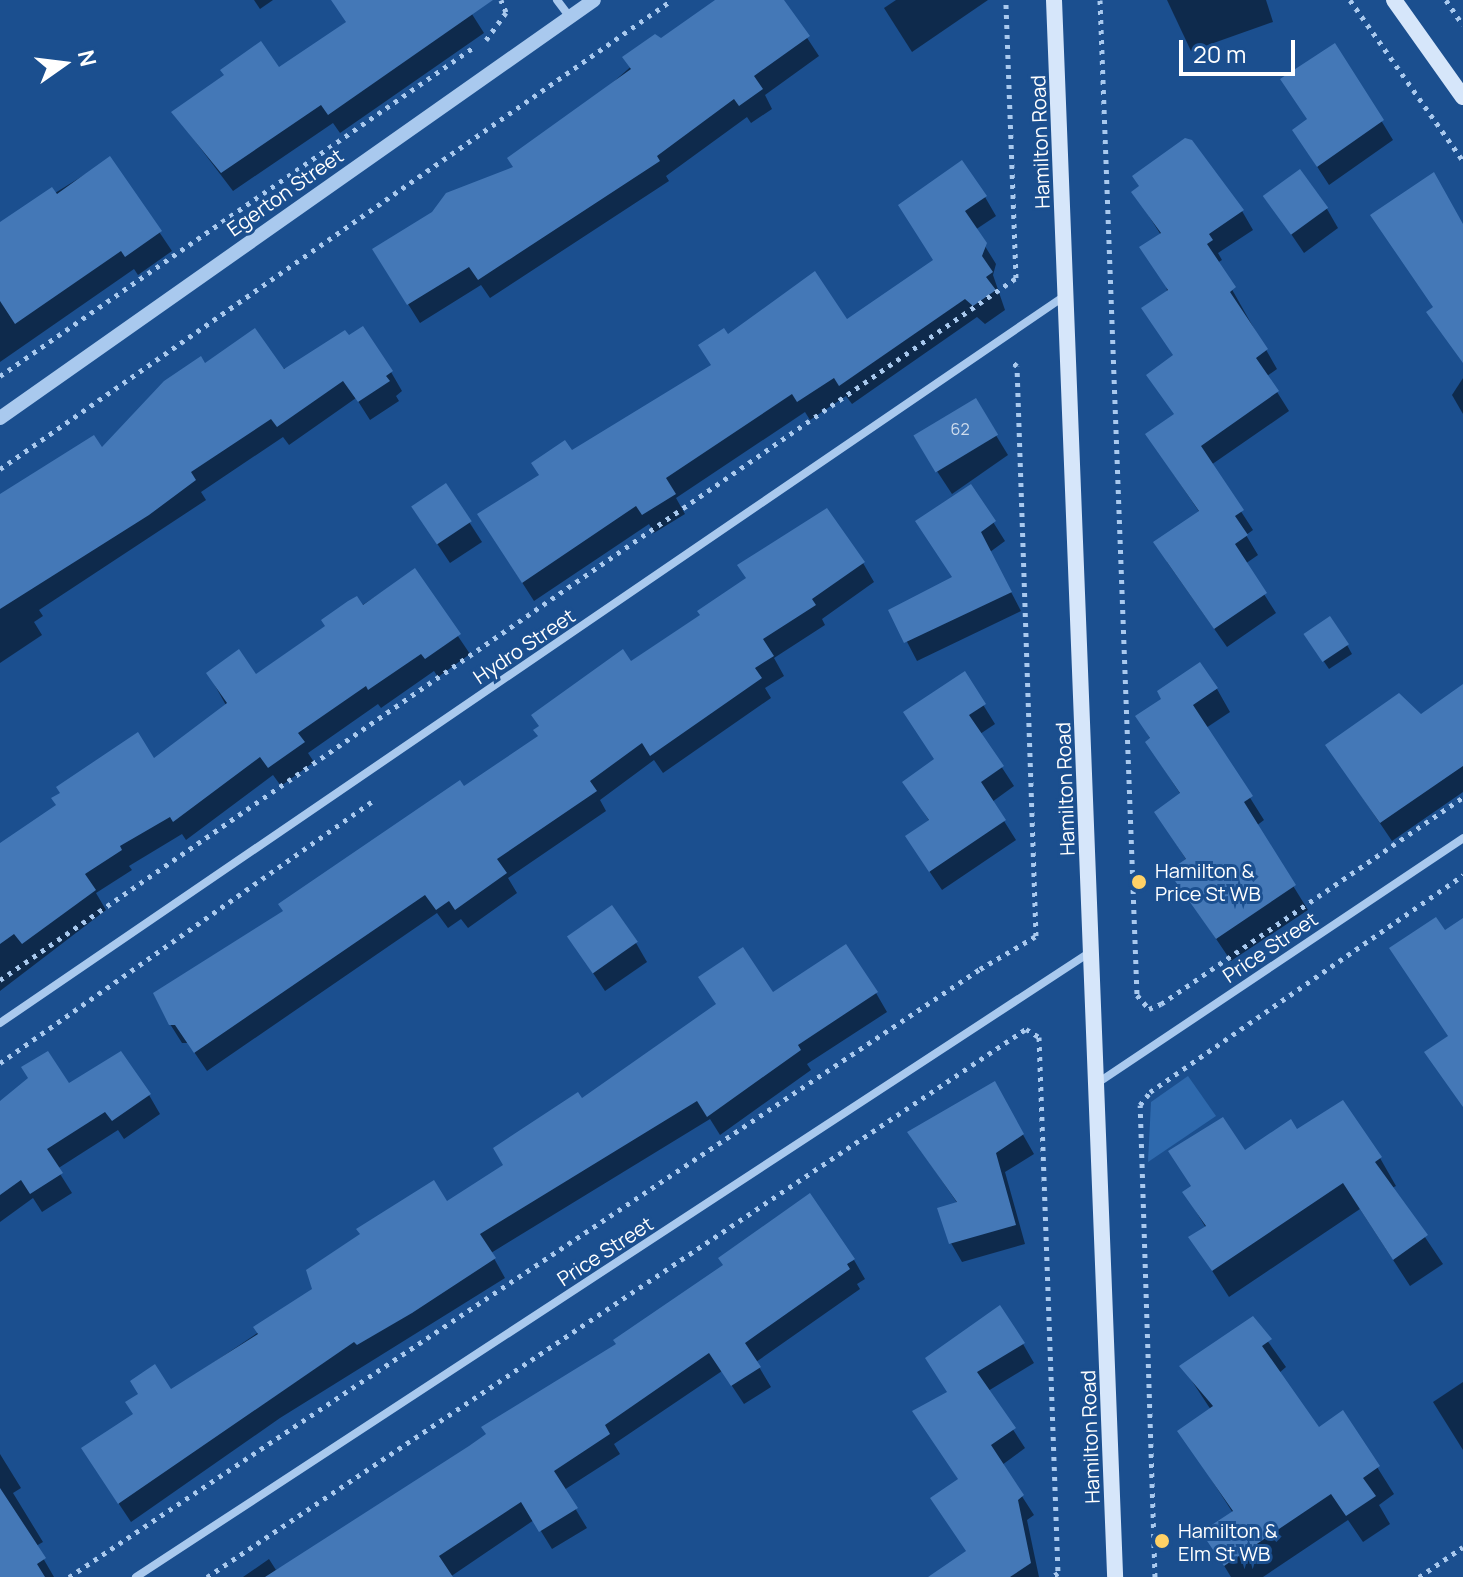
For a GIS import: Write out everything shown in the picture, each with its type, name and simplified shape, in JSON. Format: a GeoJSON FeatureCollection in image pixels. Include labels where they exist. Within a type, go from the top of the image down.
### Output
{"type":"FeatureCollection","features":[{"type":"Feature","properties":{"kind":"main road","name":"Hamilton Road"},"geometry":{"type":"LineString","coordinates":[[1054,0],[1115,1577]]}},
{"type":"Feature","properties":{"kind":"main road"},"geometry":{"type":"LineString","coordinates":[[1394,0],[1463,97]]}},
{"type":"Feature","properties":{"kind":"street"},"geometry":{"type":"LineString","coordinates":[[557,0],[569,16]]}},
{"type":"Feature","properties":{"kind":"street","name":"Egerton Street"},"geometry":{"type":"LineString","coordinates":[[0,418],[594,0]]}},
{"type":"Feature","properties":{"kind":"street","name":"Hydro Street"},"geometry":{"type":"LineString","coordinates":[[0,1023],[1066,295]]}},
{"type":"Feature","properties":{"kind":"street","name":"Price Street"},"geometry":{"type":"LineString","coordinates":[[1096,1084],[1463,838]]}},
{"type":"Feature","properties":{"kind":"street","name":"Price Street"},"geometry":{"type":"LineString","coordinates":[[136,1577],[1091,952]]}},
{"type":"Feature","properties":{"kind":"path"},"geometry":{"type":"LineString","coordinates":[[0,376],[488,39],[506,12],[501,0]]}},
{"type":"Feature","properties":{"kind":"path"},"geometry":{"type":"LineString","coordinates":[[0,469],[672,0]]}},
{"type":"Feature","properties":{"kind":"path"},"geometry":{"type":"LineString","coordinates":[[0,980],[1016,278],[1006,0]]}},
{"type":"Feature","properties":{"kind":"path"},"geometry":{"type":"LineString","coordinates":[[1100,0],[1137,995],[1149,1009],[1161,1004],[1463,797]]}},
{"type":"Feature","properties":{"kind":"path"},"geometry":{"type":"LineString","coordinates":[[1350,0],[1463,161]]}},
{"type":"Feature","properties":{"kind":"path"},"geometry":{"type":"LineString","coordinates":[[1446,0],[1463,25]]}},
{"type":"Feature","properties":{"kind":"path"},"geometry":{"type":"LineString","coordinates":[[69,1577],[980,969],[1036,936],[1017,366]]}},
{"type":"Feature","properties":{"kind":"path"},"geometry":{"type":"LineString","coordinates":[[1155,1577],[1140,1105],[1150,1092],[1463,875]]}},
{"type":"Feature","properties":{"kind":"path"},"geometry":{"type":"LineString","coordinates":[[207,1577],[1026,1029],[1039,1037],[1058,1573],[1052,1577]]}},
{"type":"Feature","properties":{"kind":"path"},"geometry":{"type":"LineString","coordinates":[[1419,1577],[1463,1547]]}},
{"type":"Feature","properties":{"kind":"shaded area"},"geometry":{"type":"Polygon","coordinates":[[[1188,1076],[1216,1116],[1148,1162],[1151,1102],[1188,1076]]]}},
{"type":"Feature","properties":{"kind":"building"},"geometry":{"type":"Polygon","coordinates":[[[331,0],[493,0],[328,115],[321,105],[221,173],[171,112],[224,75],[220,70],[261,41],[279,67],[346,22],[331,0]]]}},
{"type":"Feature","properties":{"kind":"building"},"geometry":{"type":"Polygon","coordinates":[[[715,0],[784,0],[810,36],[754,76],[763,89],[739,106],[734,99],[657,156],[660,161],[478,280],[469,267],[407,305],[372,249],[432,212],[446,193],[513,167],[507,158],[631,69],[622,57],[655,34],[661,38],[715,0]]]}},
{"type":"Feature","properties":{"kind":"building"},"geometry":{"type":"Polygon","coordinates":[[[1335,43],[1384,120],[1317,167],[1292,130],[1307,119],[1280,79],[1335,43]]]}},
{"type":"Feature","properties":{"kind":"building"},"geometry":{"type":"Polygon","coordinates":[[[1185,138],[1192,140],[1244,210],[1209,234],[1213,240],[1207,244],[1236,287],[1230,292],[1268,349],[1256,358],[1279,391],[1201,446],[1244,510],[1235,516],[1248,535],[1235,544],[1267,593],[1214,629],[1153,542],[1199,511],[1145,434],[1174,414],[1146,375],[1173,355],[1141,308],[1168,290],[1139,247],[1161,233],[1131,192],[1139,186],[1132,176],[1185,138]]]}},
{"type":"Feature","properties":{"kind":"building"},"geometry":{"type":"Polygon","coordinates":[[[110,156],[162,231],[125,257],[121,251],[15,324],[0,301],[0,222],[52,187],[57,194],[110,156]]]}},
{"type":"Feature","properties":{"kind":"building"},"geometry":{"type":"Polygon","coordinates":[[[962,160],[987,196],[965,211],[987,243],[982,256],[993,272],[986,277],[996,290],[973,306],[965,299],[839,386],[834,378],[797,402],[792,394],[666,478],[676,494],[642,515],[636,506],[522,583],[477,514],[539,475],[531,463],[565,440],[572,450],[711,365],[698,345],[724,328],[728,334],[815,271],[847,319],[933,260],[898,205],[962,160]]]}},
{"type":"Feature","properties":{"kind":"building"},"geometry":{"type":"Polygon","coordinates":[[[1300,169],[1328,208],[1291,235],[1263,196],[1300,169]]]}},
{"type":"Feature","properties":{"kind":"building"},"geometry":{"type":"Polygon","coordinates":[[[1434,172],[1463,224],[1463,363],[1426,312],[1433,307],[1370,215],[1434,172]]]}},
{"type":"Feature","properties":{"kind":"building"},"geometry":{"type":"Polygon","coordinates":[[[363,326],[393,371],[386,376],[390,381],[358,402],[343,381],[277,427],[271,419],[191,472],[196,480],[149,515],[0,609],[0,494],[94,435],[102,447],[164,381],[201,356],[205,363],[255,328],[284,369],[345,330],[349,335],[363,326]]]}},
{"type":"Feature","properties":{"kind":"building"},"geometry":{"type":"Polygon","coordinates":[[[976,398],[998,435],[936,472],[913,436],[976,398]]]}},
{"type":"Feature","properties":{"kind":"building"},"geometry":{"type":"Polygon","coordinates":[[[446,483],[472,521],[437,545],[411,506],[446,483]]]}},
{"type":"Feature","properties":{"kind":"building"},"geometry":{"type":"Polygon","coordinates":[[[971,484],[996,521],[981,532],[1012,592],[904,643],[888,610],[952,577],[915,521],[971,484]]]}},
{"type":"Feature","properties":{"kind":"building"},"geometry":{"type":"Polygon","coordinates":[[[827,508],[865,562],[812,599],[816,605],[763,639],[774,656],[755,668],[762,678],[650,756],[642,743],[590,781],[597,791],[497,859],[507,873],[455,910],[449,901],[436,910],[425,895],[194,1053],[175,1025],[169,1025],[153,993],[283,911],[278,904],[460,780],[464,786],[538,736],[533,730],[539,726],[531,715],[623,649],[631,661],[700,615],[697,611],[746,578],[737,565],[827,508]]]}},
{"type":"Feature","properties":{"kind":"building"},"geometry":{"type":"Polygon","coordinates":[[[415,568],[461,634],[425,659],[421,654],[368,690],[366,686],[298,733],[305,742],[268,768],[260,757],[173,822],[170,817],[120,846],[122,850],[85,874],[96,890],[22,944],[14,934],[0,944],[0,843],[56,805],[51,798],[60,793],[56,787],[138,732],[154,758],[227,703],[206,673],[239,649],[256,674],[325,626],[321,620],[348,601],[357,596],[363,605],[415,568]]]}},
{"type":"Feature","properties":{"kind":"building"},"geometry":{"type":"Polygon","coordinates":[[[1330,616],[1349,644],[1322,662],[1303,634],[1330,616]]]}},
{"type":"Feature","properties":{"kind":"building"},"geometry":{"type":"Polygon","coordinates":[[[1200,662],[1218,688],[1193,705],[1253,796],[1244,802],[1296,885],[1216,939],[1168,871],[1186,859],[1154,812],[1180,793],[1145,742],[1150,738],[1135,716],[1161,699],[1157,691],[1200,662]]]}},
{"type":"Feature","properties":{"kind":"building"},"geometry":{"type":"Polygon","coordinates":[[[965,671],[986,704],[969,715],[1004,766],[981,782],[1006,820],[929,872],[905,836],[929,820],[902,782],[934,759],[903,712],[965,671]]]}},
{"type":"Feature","properties":{"kind":"building"},"geometry":{"type":"Polygon","coordinates":[[[1463,684],[1463,766],[1380,823],[1325,745],[1399,693],[1421,714],[1463,684]]]}},
{"type":"Feature","properties":{"kind":"building"},"geometry":{"type":"Polygon","coordinates":[[[612,905],[638,942],[593,973],[567,937],[612,905]]]}},
{"type":"Feature","properties":{"kind":"building"},"geometry":{"type":"Polygon","coordinates":[[[1436,917],[1445,930],[1463,918],[1463,1107],[1424,1052],[1448,1036],[1389,948],[1436,917]]]}},
{"type":"Feature","properties":{"kind":"building"},"geometry":{"type":"Polygon","coordinates":[[[846,944],[878,992],[798,1045],[801,1050],[707,1117],[697,1101],[480,1234],[496,1258],[412,1313],[357,1345],[354,1342],[118,1504],[81,1448],[133,1414],[125,1402],[138,1394],[130,1381],[155,1364],[171,1389],[258,1334],[253,1327],[312,1289],[306,1270],[360,1234],[356,1229],[434,1180],[447,1201],[503,1165],[493,1148],[578,1092],[582,1098],[716,1004],[698,977],[743,947],[773,992],[846,944]]]}},
{"type":"Feature","properties":{"kind":"building"},"geometry":{"type":"Polygon","coordinates":[[[48,1051],[69,1083],[121,1051],[151,1094],[112,1121],[105,1112],[47,1149],[63,1173],[30,1194],[21,1180],[0,1195],[0,1101],[28,1078],[21,1067],[48,1051]]]}},
{"type":"Feature","properties":{"kind":"building"},"geometry":{"type":"Polygon","coordinates":[[[995,1081],[1024,1134],[996,1153],[1016,1225],[949,1244],[937,1208],[957,1202],[907,1132],[995,1081]]]}},
{"type":"Feature","properties":{"kind":"building"},"geometry":{"type":"Polygon","coordinates":[[[1343,1100],[1382,1157],[1375,1162],[1428,1235],[1393,1260],[1343,1183],[1212,1271],[1188,1237],[1206,1226],[1182,1192],[1191,1186],[1168,1151],[1223,1117],[1245,1150],[1291,1119],[1297,1129],[1343,1100]]]}},
{"type":"Feature","properties":{"kind":"building"},"geometry":{"type":"Polygon","coordinates":[[[810,1193],[855,1259],[847,1264],[850,1269],[745,1343],[761,1367],[731,1386],[709,1353],[605,1425],[610,1434],[554,1471],[578,1508],[539,1532],[521,1502],[439,1556],[453,1577],[265,1577],[469,1446],[486,1434],[481,1427],[616,1344],[613,1340],[723,1265],[718,1258],[810,1193]]]}},
{"type":"Feature","properties":{"kind":"building"},"geometry":{"type":"Polygon","coordinates":[[[1000,1305],[1025,1343],[977,1372],[1016,1428],[991,1445],[1024,1495],[1018,1500],[1031,1563],[1010,1577],[928,1577],[966,1551],[930,1498],[958,1479],[912,1411],[947,1392],[925,1358],[1000,1305]]]}},
{"type":"Feature","properties":{"kind":"building"},"geometry":{"type":"Polygon","coordinates":[[[1253,1316],[1272,1339],[1262,1346],[1319,1427],[1343,1410],[1380,1466],[1363,1478],[1376,1496],[1346,1516],[1331,1494],[1224,1566],[1201,1532],[1233,1511],[1177,1431],[1213,1406],[1179,1366],[1253,1316]]]}},
{"type":"Feature","properties":{"kind":"building"},"geometry":{"type":"Polygon","coordinates":[[[0,1488],[46,1558],[37,1564],[45,1577],[0,1577],[0,1488]]]}},
{"type":"Feature","properties":{"kind":"place","name":"Hamilton & Price St WB"},"geometry":{"type":"Point","coordinates":[1139,882]}},
{"type":"Feature","properties":{"kind":"place","name":"Hamilton & Elm St WB"},"geometry":{"type":"Point","coordinates":[1162,1541]}}]}
